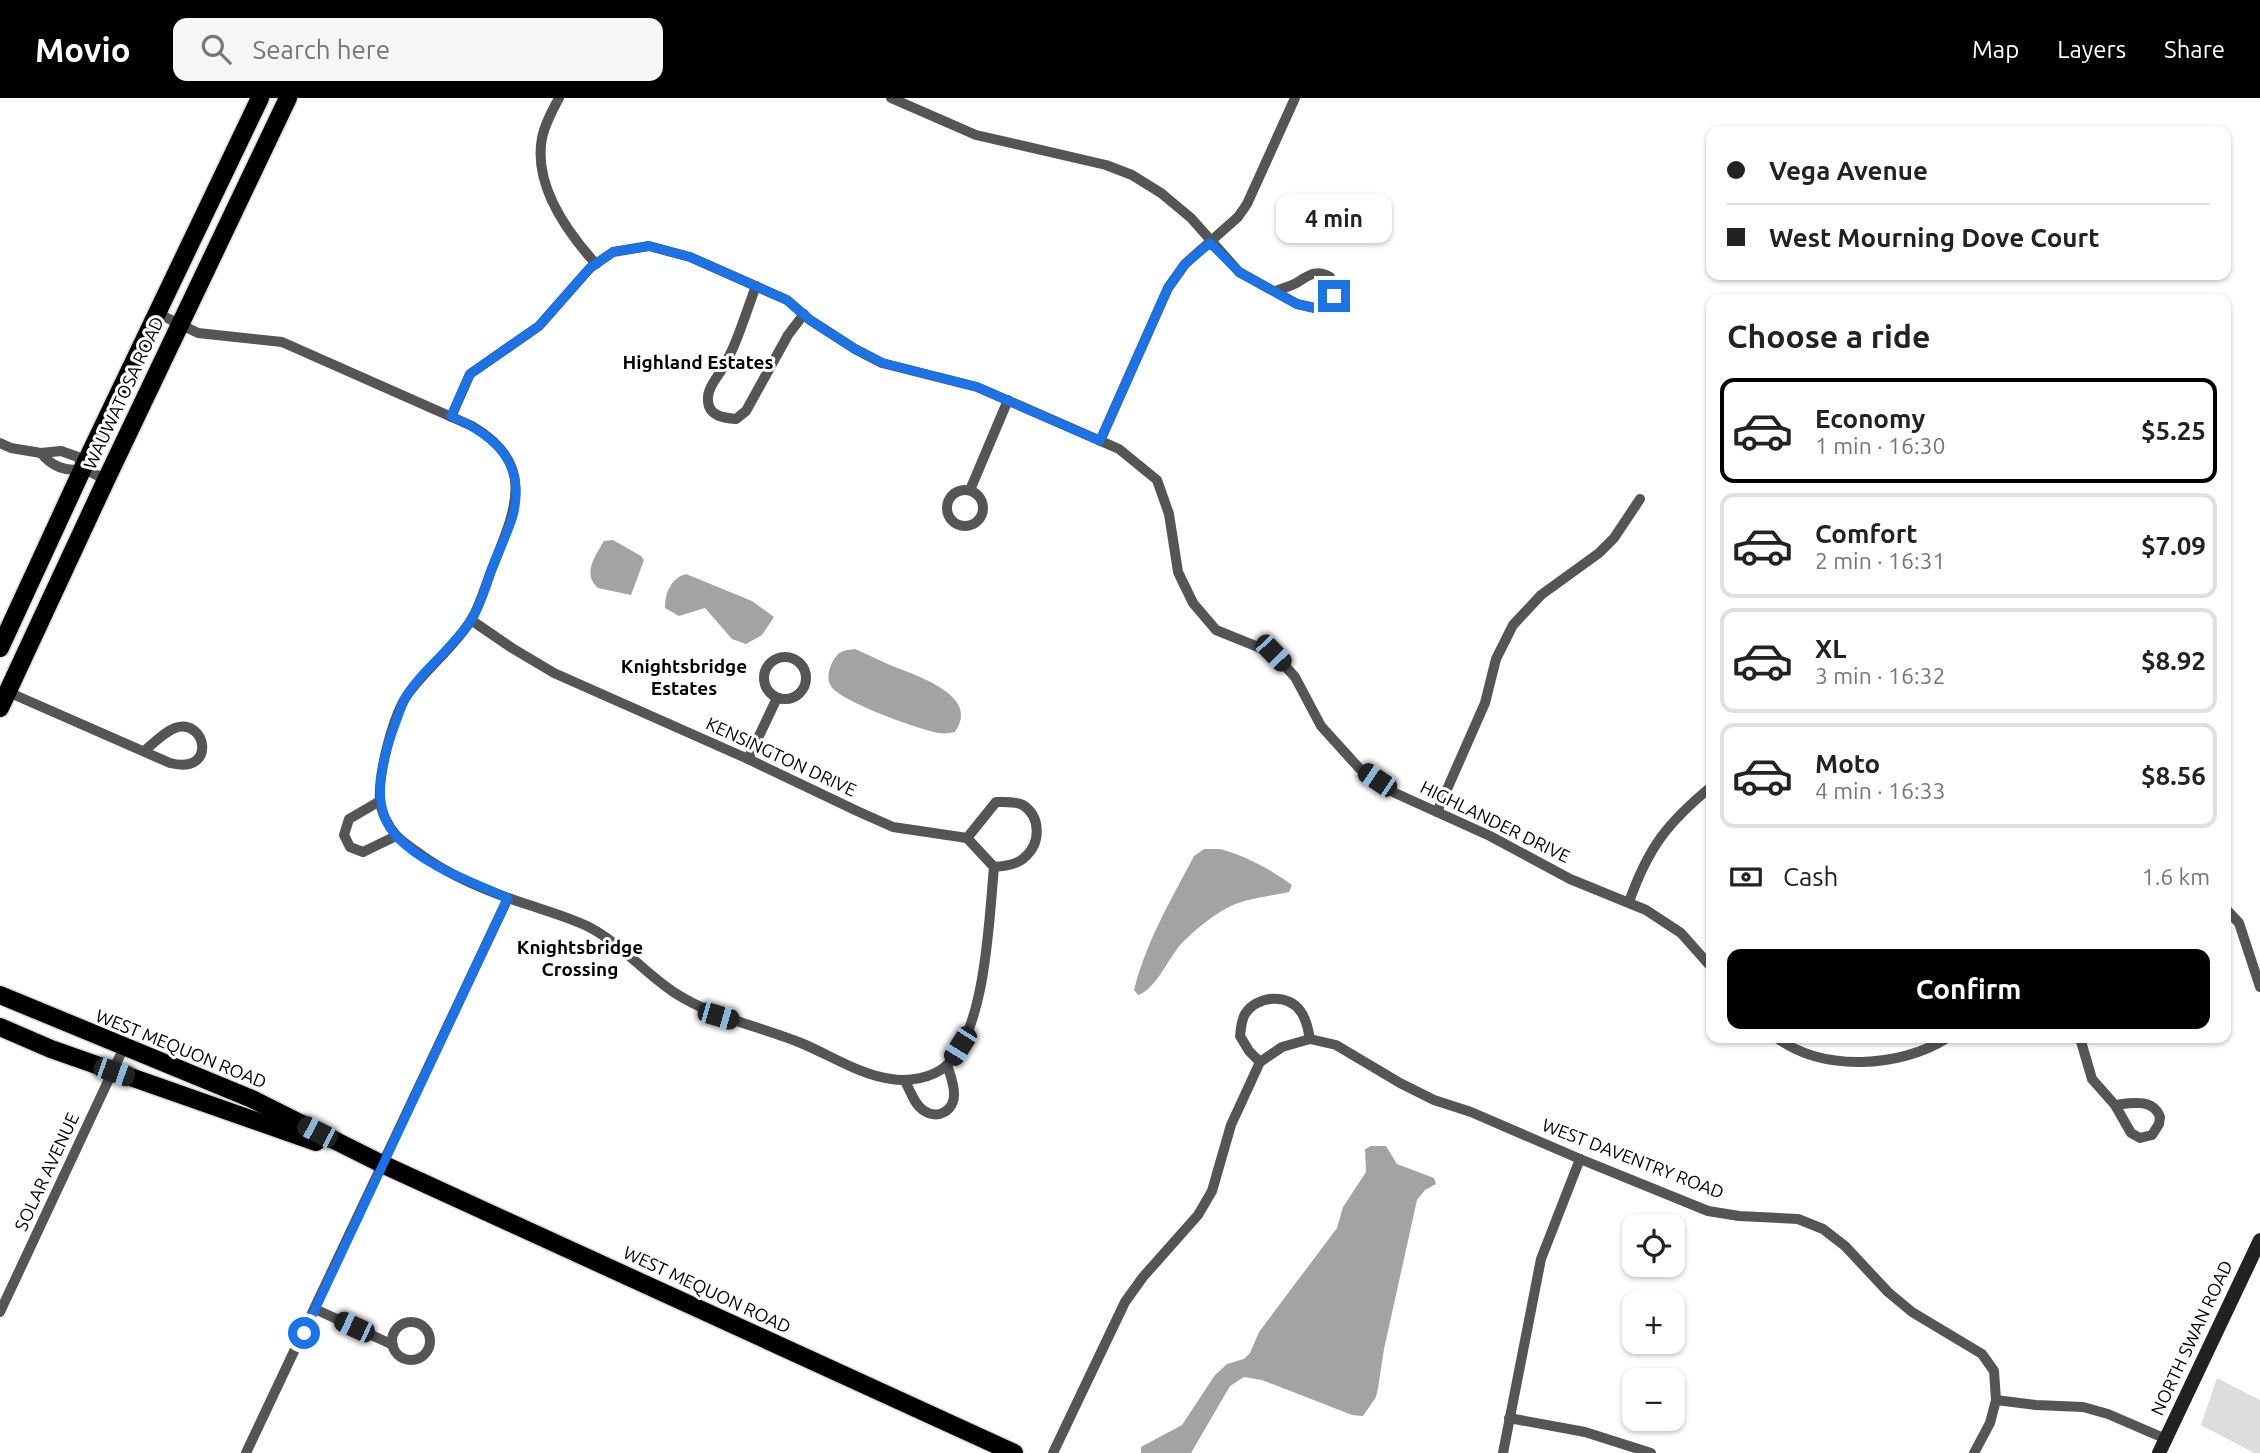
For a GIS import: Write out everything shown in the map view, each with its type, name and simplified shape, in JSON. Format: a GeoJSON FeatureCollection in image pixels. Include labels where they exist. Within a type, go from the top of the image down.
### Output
{"type":"FeatureCollection","features":[{"type":"Feature","properties":{"kind":"main road","name":"WAUWATOSA ROAD"},"geometry":{"type":"LineString","coordinates":[[0,648],[260,98]]}},
{"type":"Feature","properties":{"kind":"main road","name":"WAUWATOSA ROAD"},"geometry":{"type":"LineString","coordinates":[[4,700],[288,98]]}},
{"type":"Feature","properties":{"kind":"main road","name":"WEST MEQUON ROAD"},"geometry":{"type":"LineString","coordinates":[[0,995],[252,1099],[382,1164],[1014,1453]]}},
{"type":"Feature","properties":{"kind":"main road","name":"WEST MEQUON ROAD"},"geometry":{"type":"LineString","coordinates":[[0,1027],[114,1072],[382,1164]]}},
{"type":"Feature","properties":{"kind":"street"},"geometry":{"type":"LineString","coordinates":[[559,98],[541,141],[542,171],[550,196],[574,239],[596,264]]}},
{"type":"Feature","properties":{"kind":"street"},"geometry":{"type":"LineString","coordinates":[[1100,441],[1168,288],[1185,264],[1238,217],[1247,204],[1295,98]]}},
{"type":"Feature","properties":{"kind":"street"},"geometry":{"type":"LineString","coordinates":[[894,99],[976,135],[1106,165],[1132,175],[1161,193],[1191,219],[1239,272],[1297,304],[1319,309],[1329,304],[1335,291],[1330,277],[1316,273],[1276,291]]}},
{"type":"Feature","properties":{"kind":"street","name":"HIGHLANDER DRIVE"},"geometry":{"type":"LineString","coordinates":[[451,416],[470,374],[539,326],[596,264],[613,252],[649,246],[690,257],[787,300],[855,349],[883,363],[977,387],[1119,449],[1157,480],[1169,514],[1178,572],[1193,603],[1216,630],[1273,653],[1295,677],[1321,726],[1359,768],[1395,793],[1490,836],[1570,879],[1646,910],[1681,933],[1706,961]]}},
{"type":"Feature","properties":{"kind":"street"},"geometry":{"type":"LineString","coordinates":[[755,286],[731,355],[711,387],[707,399],[710,409],[721,418],[736,419],[746,411],[788,335],[804,314]]}},
{"type":"Feature","properties":{"kind":"street"},"geometry":{"type":"LineString","coordinates":[[157,313],[198,333],[282,342],[451,416],[488,435],[505,453],[517,494],[514,515],[471,620],[406,697],[390,737],[382,768],[380,801],[386,819],[396,836],[439,867],[508,898],[573,920],[601,934],[672,991],[707,1012],[780,1035],[878,1077],[905,1081],[925,1077],[947,1065],[970,1027],[985,961],[994,867],[967,838],[996,802],[1021,804],[1034,815],[1037,826],[1035,841],[1026,857],[1011,865],[994,867]]}},
{"type":"Feature","properties":{"kind":"street"},"geometry":{"type":"LineString","coordinates":[[970,490],[1008,400]]}},
{"type":"Feature","properties":{"kind":"street"},"geometry":{"type":"LineString","coordinates":[[0,443],[11,448],[41,453],[51,451],[70,454],[78,457],[83,468],[106,480]]}},
{"type":"Feature","properties":{"kind":"street"},"geometry":{"type":"LineString","coordinates":[[1437,812],[1485,703],[1496,659],[1513,625],[1541,595],[1599,553],[1614,538],[1640,499]]}},
{"type":"Feature","properties":{"kind":"street","name":"KENSINGTON DRIVE"},"geometry":{"type":"LineString","coordinates":[[471,620],[554,673],[893,827],[967,838]]}},
{"type":"Feature","properties":{"kind":"street"},"geometry":{"type":"LineString","coordinates":[[748,759],[777,698]]}},
{"type":"Feature","properties":{"kind":"street"},"geometry":{"type":"LineString","coordinates":[[4,700],[181,765],[192,765],[204,747],[200,737],[184,726],[173,728],[144,751]]}},
{"type":"Feature","properties":{"kind":"street"},"geometry":{"type":"LineString","coordinates":[[1629,902],[1637,879],[1662,833],[1706,791]]}},
{"type":"Feature","properties":{"kind":"street"},"geometry":{"type":"LineString","coordinates":[[380,801],[349,820],[344,835],[350,847],[363,852],[396,836]]}},
{"type":"Feature","properties":{"kind":"street"},"geometry":{"type":"LineString","coordinates":[[246,1453],[508,898]]}},
{"type":"Feature","properties":{"kind":"street"},"geometry":{"type":"LineString","coordinates":[[2231,914],[2239,923],[2260,987]]}},
{"type":"Feature","properties":{"kind":"street"},"geometry":{"type":"LineString","coordinates":[[1054,1453],[1125,1302],[1143,1277],[1198,1215],[1212,1191],[1231,1125],[1260,1062],[1282,1047],[1310,1039],[1301,1010],[1287,1001],[1272,998],[1256,1003],[1245,1014],[1240,1036],[1260,1062]]}},
{"type":"Feature","properties":{"kind":"street","name":"WEST DAVENTRY ROAD"},"geometry":{"type":"LineString","coordinates":[[1310,1039],[1336,1045],[1434,1100],[1471,1112],[1708,1211],[1739,1216],[1797,1219],[1823,1229],[1912,1312],[1982,1354],[1994,1371],[1996,1399]]}},
{"type":"Feature","properties":{"kind":"street"},"geometry":{"type":"LineString","coordinates":[[1784,1043],[1826,1058],[1860,1062],[1889,1060],[1939,1043]]}},
{"type":"Feature","properties":{"kind":"street"},"geometry":{"type":"LineString","coordinates":[[2081,1043],[2092,1079],[2115,1105]]}},
{"type":"Feature","properties":{"kind":"street","name":"SOLAR AVENUE"},"geometry":{"type":"LineString","coordinates":[[0,1312],[124,1047]]}},
{"type":"Feature","properties":{"kind":"street"},"geometry":{"type":"LineString","coordinates":[[905,1081],[921,1109],[931,1114],[944,1112],[950,1108],[955,1095],[947,1065]]}},
{"type":"Feature","properties":{"kind":"street"},"geometry":{"type":"LineString","coordinates":[[1503,1453],[1541,1259],[1580,1159]]}},
{"type":"Feature","properties":{"kind":"street","name":"NORTH SWAN ROAD"},"geometry":{"type":"LineString","coordinates":[[2159,1453],[2260,1240]]}},
{"type":"Feature","properties":{"kind":"street"},"geometry":{"type":"LineString","coordinates":[[315,1309],[393,1345]]}},
{"type":"Feature","properties":{"kind":"street"},"geometry":{"type":"LineString","coordinates":[[1974,1453],[1990,1423],[1996,1399],[2036,1405],[2083,1407],[2108,1414],[2166,1438]]}},
{"type":"Feature","properties":{"kind":"street"},"geometry":{"type":"LineString","coordinates":[[1509,1418],[1585,1432],[1651,1453]]}},
{"type":"Feature","properties":{"kind":"shaded area"},"geometry":{"type":"Polygon","coordinates":[[[613,540],[644,560],[631,595],[598,588],[591,577],[594,559],[604,541],[613,540]]]}},
{"type":"Feature","properties":{"kind":"shaded area"},"geometry":{"type":"Polygon","coordinates":[[[686,574],[752,601],[774,617],[762,635],[746,644],[732,639],[705,608],[679,616],[665,608],[666,597],[676,579],[686,574]]]}},
{"type":"Feature","properties":{"kind":"shaded area"},"geometry":{"type":"Polygon","coordinates":[[[855,649],[928,681],[953,697],[960,707],[961,719],[955,732],[939,733],[915,726],[864,707],[837,692],[829,680],[832,664],[840,653],[855,649]]]}},
{"type":"Feature","properties":{"kind":"shaded area"},"geometry":{"type":"Polygon","coordinates":[[[1204,849],[1220,849],[1248,859],[1275,874],[1292,885],[1289,892],[1238,903],[1212,917],[1183,942],[1151,987],[1138,995],[1134,990],[1145,955],[1194,856],[1204,849]]]}},
{"type":"Feature","properties":{"kind":"shaded area"},"geometry":{"type":"Polygon","coordinates":[[[1371,1146],[1386,1146],[1397,1164],[1434,1178],[1436,1184],[1425,1190],[1417,1200],[1376,1397],[1363,1416],[1352,1415],[1262,1380],[1244,1377],[1230,1386],[1191,1453],[1141,1453],[1141,1447],[1182,1425],[1215,1375],[1227,1364],[1244,1359],[1250,1353],[1259,1332],[1337,1228],[1343,1207],[1366,1172],[1365,1149],[1371,1146]]]}},
{"type":"Feature","properties":{"kind":"shaded area"},"geometry":{"type":"Polygon","coordinates":[[[2217,1378],[2260,1400],[2260,1453],[2254,1453],[2201,1425],[2217,1378]]]}},
{"type":"Feature","properties":{"kind":"district","name":"Highland Estates"},"geometry":{"type":"Point","coordinates":[698,362]}},
{"type":"Feature","properties":{"kind":"district","name":"Knightsbridge Estates"},"geometry":{"type":"Point","coordinates":[684,677]}},
{"type":"Feature","properties":{"kind":"district","name":"Knightsbridge Crossing"},"geometry":{"type":"Point","coordinates":[580,958]}},
{"type":"Feature","properties":{"kind":"route"},"geometry":{"type":"LineString","coordinates":[[304,1333],[508,898],[439,867],[421,855],[396,836],[380,801],[382,768],[390,737],[406,697],[471,620],[514,515],[517,494],[505,453],[488,435],[451,416],[470,374],[539,326],[590,268],[613,252],[649,246],[690,257],[787,300],[810,320],[855,349],[883,363],[977,387],[1100,441],[1168,288],[1185,264],[1210,243],[1239,272],[1297,304],[1319,309],[1329,304],[1334,296]]}}]}
